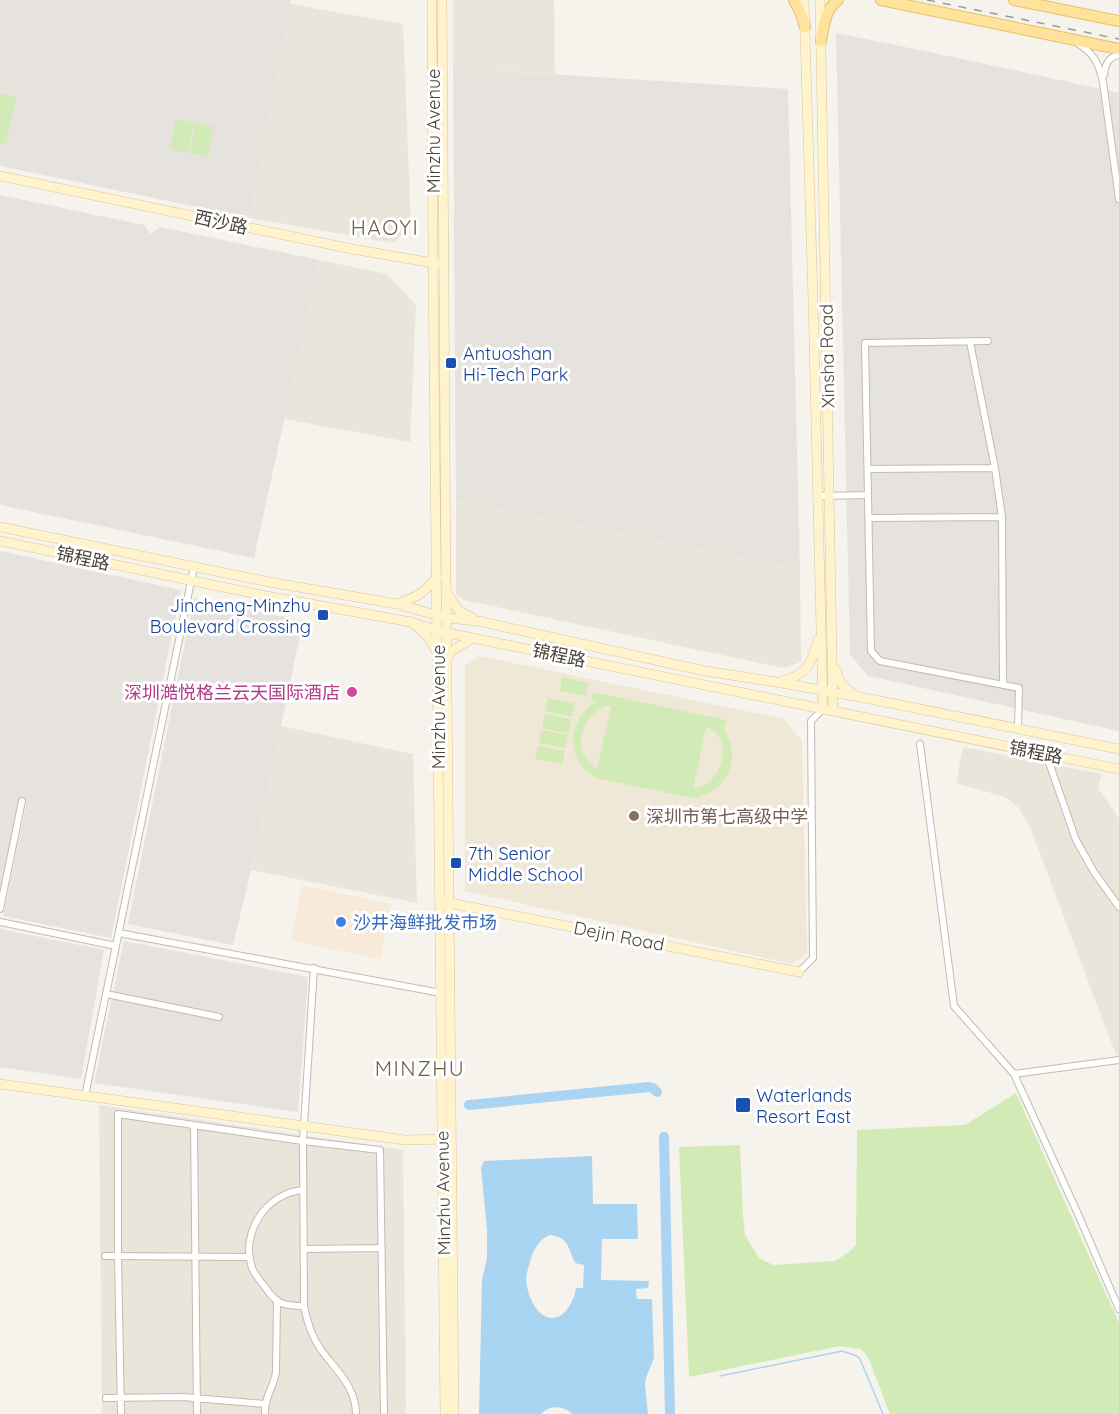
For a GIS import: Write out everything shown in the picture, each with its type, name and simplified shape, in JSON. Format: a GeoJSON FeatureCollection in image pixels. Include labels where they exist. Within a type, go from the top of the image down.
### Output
{"type":"FeatureCollection","features":[{"type":"Feature","properties":{"kind":"main road","name":"Minzhu Avenue"},"geometry":{"type":"LineString","coordinates":[[432,0],[446,592],[442,617]]}},
{"type":"Feature","properties":{"kind":"main road","name":"Minzhu Avenue"},"geometry":{"type":"LineString","coordinates":[[442,0],[437,577],[447,659],[445,1414]]}},
{"type":"Feature","properties":{"kind":"main road"},"geometry":{"type":"LineString","coordinates":[[794,0],[805,27]]}},
{"type":"Feature","properties":{"kind":"main road","name":"Xinsha Road"},"geometry":{"type":"LineString","coordinates":[[804,0],[823,709]]}},
{"type":"Feature","properties":{"kind":"main road","name":"Xinsha Road"},"geometry":{"type":"LineString","coordinates":[[820,0],[833,711]]}},
{"type":"Feature","properties":{"kind":"main road"},"geometry":{"type":"LineString","coordinates":[[821,41],[828,11],[838,0]]}},
{"type":"Feature","properties":{"kind":"main road"},"geometry":{"type":"LineString","coordinates":[[881,0],[1119,49]]}},
{"type":"Feature","properties":{"kind":"main road"},"geometry":{"type":"LineString","coordinates":[[1014,0],[1119,21]]}},
{"type":"Feature","properties":{"kind":"main road"},"geometry":{"type":"LineString","coordinates":[[1099,17],[1119,13]]}},
{"type":"Feature","properties":{"kind":"main road","name":"西沙路"},"geometry":{"type":"LineString","coordinates":[[0,176],[352,249],[438,264]]}},
{"type":"Feature","properties":{"kind":"main road","name":"锦程路"},"geometry":{"type":"LineString","coordinates":[[0,527],[269,582],[397,604],[442,617],[478,621],[705,671],[858,696],[1119,749]]}},
{"type":"Feature","properties":{"kind":"main road","name":"锦程路"},"geometry":{"type":"LineString","coordinates":[[0,541],[266,596],[411,622],[442,632],[1119,769]]}},
{"type":"Feature","properties":{"kind":"main road"},"geometry":{"type":"LineString","coordinates":[[397,604],[416,597],[426,590],[437,577]]}},
{"type":"Feature","properties":{"kind":"main road"},"geometry":{"type":"LineString","coordinates":[[446,592],[459,611],[478,621]]}},
{"type":"Feature","properties":{"kind":"main road"},"geometry":{"type":"LineString","coordinates":[[411,622],[428,636],[437,653]]}},
{"type":"Feature","properties":{"kind":"main road"},"geometry":{"type":"LineString","coordinates":[[776,682],[802,673],[812,660],[821,628]]}},
{"type":"Feature","properties":{"kind":"main road","name":"Minzhu Avenue"},"geometry":{"type":"LineString","coordinates":[[442,632],[437,653],[445,902],[441,993],[454,1414]]}},
{"type":"Feature","properties":{"kind":"main road"},"geometry":{"type":"LineString","coordinates":[[447,659],[453,650],[473,638]]}},
{"type":"Feature","properties":{"kind":"main road"},"geometry":{"type":"LineString","coordinates":[[833,660],[839,680],[846,690],[858,696]]}},
{"type":"Feature","properties":{"kind":"main road","name":"Dejin Road"},"geometry":{"type":"LineString","coordinates":[[445,902],[799,972]]}},
{"type":"Feature","properties":{"kind":"main road"},"geometry":{"type":"LineString","coordinates":[[0,1084],[405,1140],[447,1139]]}},
{"type":"Feature","properties":{"kind":"street"},"geometry":{"type":"LineString","coordinates":[[1070,39],[1095,58],[1100,67],[1119,199]]}},
{"type":"Feature","properties":{"kind":"street"},"geometry":{"type":"LineString","coordinates":[[1103,82],[1106,64],[1119,55]]}},
{"type":"Feature","properties":{"kind":"street"},"geometry":{"type":"LineString","coordinates":[[988,341],[865,343],[871,651],[880,661],[1019,688],[1018,728]]}},
{"type":"Feature","properties":{"kind":"street"},"geometry":{"type":"LineString","coordinates":[[970,342],[995,468],[1002,517],[1003,685]]}},
{"type":"Feature","properties":{"kind":"street"},"geometry":{"type":"LineString","coordinates":[[868,469],[995,468]]}},
{"type":"Feature","properties":{"kind":"street"},"geometry":{"type":"LineString","coordinates":[[818,496],[868,495]]}},
{"type":"Feature","properties":{"kind":"street"},"geometry":{"type":"LineString","coordinates":[[869,518],[1002,517]]}},
{"type":"Feature","properties":{"kind":"street"},"geometry":{"type":"LineString","coordinates":[[85,1096],[194,567]]}},
{"type":"Feature","properties":{"kind":"street"},"geometry":{"type":"LineString","coordinates":[[799,972],[813,958],[811,721],[823,709]]}},
{"type":"Feature","properties":{"kind":"street"},"geometry":{"type":"LineString","coordinates":[[920,744],[954,1006],[1014,1074],[1119,1309]]}},
{"type":"Feature","properties":{"kind":"street"},"geometry":{"type":"LineString","coordinates":[[1047,754],[1076,840],[1094,873],[1119,908]]}},
{"type":"Feature","properties":{"kind":"street"},"geometry":{"type":"LineString","coordinates":[[0,909],[22,801]]}},
{"type":"Feature","properties":{"kind":"street"},"geometry":{"type":"LineString","coordinates":[[0,921],[116,946]]}},
{"type":"Feature","properties":{"kind":"street"},"geometry":{"type":"LineString","coordinates":[[118,933],[441,993]]}},
{"type":"Feature","properties":{"kind":"street"},"geometry":{"type":"LineString","coordinates":[[314,968],[303,1141],[304,1306],[309,1327],[317,1343],[350,1388],[356,1414]]}},
{"type":"Feature","properties":{"kind":"street"},"geometry":{"type":"LineString","coordinates":[[106,994],[219,1017]]}},
{"type":"Feature","properties":{"kind":"street"},"geometry":{"type":"LineString","coordinates":[[1014,1074],[1119,1060]]}},
{"type":"Feature","properties":{"kind":"street"},"geometry":{"type":"LineString","coordinates":[[121,1414],[118,1114],[380,1150],[384,1414]]}},
{"type":"Feature","properties":{"kind":"street"},"geometry":{"type":"LineString","coordinates":[[194,1125],[197,1414]]}},
{"type":"Feature","properties":{"kind":"street"},"geometry":{"type":"LineString","coordinates":[[303,1190],[293,1191],[270,1204],[251,1233],[249,1242],[252,1269],[277,1300],[290,1305],[304,1306]]}},
{"type":"Feature","properties":{"kind":"street"},"geometry":{"type":"LineString","coordinates":[[304,1249],[382,1248]]}},
{"type":"Feature","properties":{"kind":"street"},"geometry":{"type":"LineString","coordinates":[[105,1256],[250,1257]]}},
{"type":"Feature","properties":{"kind":"street"},"geometry":{"type":"LineString","coordinates":[[265,1414],[265,1404],[276,1372],[277,1300]]}},
{"type":"Feature","properties":{"kind":"street"},"geometry":{"type":"LineString","coordinates":[[106,1398],[197,1398],[265,1404]]}},
{"type":"Feature","properties":{"kind":"shaded area"},"geometry":{"type":"Polygon","coordinates":[[[0,0],[291,0],[250,218],[0,166],[0,0]]]}},
{"type":"Feature","properties":{"kind":"shaded area"},"geometry":{"type":"Polygon","coordinates":[[[453,0],[554,0],[555,74],[453,68],[453,0]]]}},
{"type":"Feature","properties":{"kind":"shaded area"},"geometry":{"type":"Polygon","coordinates":[[[290,4],[403,24],[411,226],[393,243],[250,218],[290,4]]]}},
{"type":"Feature","properties":{"kind":"shaded area"},"geometry":{"type":"Polygon","coordinates":[[[836,33],[1119,93],[1119,731],[868,676],[850,654],[836,33]]]}},
{"type":"Feature","properties":{"kind":"shaded area"},"geometry":{"type":"Polygon","coordinates":[[[453,68],[788,89],[800,569],[456,500],[453,68]]]}},
{"type":"Feature","properties":{"kind":"shaded area"},"geometry":{"type":"Polygon","coordinates":[[[0,195],[144,225],[151,234],[160,227],[319,260],[254,558],[0,505],[0,195]]]}},
{"type":"Feature","properties":{"kind":"shaded area"},"geometry":{"type":"Polygon","coordinates":[[[319,260],[387,274],[416,305],[410,442],[284,419],[319,260]]]}},
{"type":"Feature","properties":{"kind":"shaded area"},"geometry":{"type":"Polygon","coordinates":[[[456,500],[800,569],[801,662],[783,668],[464,600],[456,594],[456,500]]]}},
{"type":"Feature","properties":{"kind":"shaded area"},"geometry":{"type":"Polygon","coordinates":[[[0,551],[181,590],[111,938],[3,916],[26,806],[19,804],[0,899],[0,551]]]}},
{"type":"Feature","properties":{"kind":"shaded area"},"geometry":{"type":"Polygon","coordinates":[[[194,598],[303,621],[233,945],[128,924],[194,598]]]}},
{"type":"Feature","properties":{"kind":"shaded area","name":"深圳市第七高级中学"},"geometry":{"type":"Polygon","coordinates":[[[479,656],[784,719],[802,741],[807,953],[792,964],[465,891],[465,666],[479,656]]]}},
{"type":"Feature","properties":{"kind":"shaded area"},"geometry":{"type":"Polygon","coordinates":[[[281,726],[413,754],[417,903],[251,870],[281,726]]]}},
{"type":"Feature","properties":{"kind":"shaded area"},"geometry":{"type":"Polygon","coordinates":[[[963,747],[1102,774],[1098,788],[1119,818],[1119,1063],[1030,827],[1019,808],[1005,797],[956,783],[963,747]]]}},
{"type":"Feature","properties":{"kind":"shaded area","name":"沙井海鲜批发市场"},"geometry":{"type":"Polygon","coordinates":[[[302,885],[391,904],[380,959],[291,941],[302,885]]]}},
{"type":"Feature","properties":{"kind":"shaded area"},"geometry":{"type":"Polygon","coordinates":[[[0,929],[104,950],[81,1079],[0,1067],[0,929]]]}},
{"type":"Feature","properties":{"kind":"shaded area"},"geometry":{"type":"Polygon","coordinates":[[[124,941],[308,977],[298,1112],[94,1083],[124,941]]]}},
{"type":"Feature","properties":{"kind":"shaded area"},"geometry":{"type":"Polygon","coordinates":[[[99,1105],[403,1150],[406,1414],[102,1414],[99,1105]]]}},
{"type":"Feature","properties":{"kind":"green space"},"geometry":{"type":"Polygon","coordinates":[[[0,93],[16,97],[6,145],[0,144],[0,93]]]}},
{"type":"Feature","properties":{"kind":"green space"},"geometry":{"type":"Polygon","coordinates":[[[176,119],[194,122],[188,153],[170,149],[176,119]]]}},
{"type":"Feature","properties":{"kind":"green space"},"geometry":{"type":"Polygon","coordinates":[[[196,123],[214,126],[208,157],[190,153],[196,123]]]}},
{"type":"Feature","properties":{"kind":"green space"},"geometry":{"type":"Polygon","coordinates":[[[562,677],[589,683],[586,696],[560,691],[562,677]]]}},
{"type":"Feature","properties":{"kind":"green space"},"geometry":{"type":"Polygon","coordinates":[[[593,692],[726,720],[725,727],[722,727],[729,738],[732,749],[729,771],[715,789],[693,798],[600,779],[580,764],[573,742],[574,731],[579,720],[596,702],[591,700],[593,692]],[[606,706],[590,718],[582,736],[583,754],[597,769],[611,706],[606,706]],[[706,727],[693,789],[703,786],[712,779],[722,760],[721,740],[715,732],[706,727]]]}},
{"type":"Feature","properties":{"kind":"green space"},"geometry":{"type":"Polygon","coordinates":[[[548,698],[575,704],[572,717],[545,711],[548,698]]]}},
{"type":"Feature","properties":{"kind":"green space"},"geometry":{"type":"Polygon","coordinates":[[[545,714],[571,719],[569,733],[542,728],[545,714]]]}},
{"type":"Feature","properties":{"kind":"green space"},"geometry":{"type":"Polygon","coordinates":[[[541,730],[568,735],[565,748],[539,743],[541,730]]]}},
{"type":"Feature","properties":{"kind":"green space"},"geometry":{"type":"Polygon","coordinates":[[[538,746],[565,751],[562,764],[535,759],[538,746]]]}},
{"type":"Feature","properties":{"kind":"green space"},"geometry":{"type":"Polygon","coordinates":[[[1016,1093],[1119,1323],[1119,1414],[890,1414],[868,1357],[861,1349],[840,1346],[689,1377],[679,1147],[740,1145],[745,1235],[759,1258],[773,1265],[835,1261],[856,1245],[857,1130],[965,1125],[1016,1093]]]}},
{"type":"Feature","properties":{"kind":"water"},"geometry":{"type":"Polygon","coordinates":[[[592,1156],[593,1204],[637,1204],[638,1239],[602,1239],[601,1280],[649,1281],[648,1288],[636,1289],[637,1299],[652,1299],[654,1358],[645,1384],[648,1414],[572,1414],[556,1407],[541,1414],[479,1414],[482,1280],[487,1258],[487,1230],[481,1168],[484,1161],[592,1156]],[[550,1235],[537,1246],[532,1255],[526,1278],[533,1304],[539,1312],[550,1318],[555,1318],[566,1311],[573,1300],[576,1288],[583,1288],[584,1265],[575,1263],[567,1244],[556,1236],[550,1235]]]}},
{"type":"Feature","properties":{"kind":"waterway"},"geometry":{"type":"LineString","coordinates":[[469,1105],[649,1087],[657,1092]]}},
{"type":"Feature","properties":{"kind":"waterway"},"geometry":{"type":"LineString","coordinates":[[664,1137],[670,1414]]}},
{"type":"Feature","properties":{"kind":"waterway"},"geometry":{"type":"LineString","coordinates":[[720,1376],[842,1351],[860,1359],[883,1414]]}},
{"type":"Feature","properties":{"kind":"railway"},"geometry":{"type":"LineString","coordinates":[[927,0],[1119,39]]}},
{"type":"Feature","properties":{"kind":"place","name":"Antuoshan Hi-Tech Park"},"geometry":{"type":"Point","coordinates":[451,363]}},
{"type":"Feature","properties":{"kind":"place","name":"Jincheng-Minzhu Boulevard Crossing"},"geometry":{"type":"Point","coordinates":[323,615]}},
{"type":"Feature","properties":{"kind":"place","name":"深圳澔悦格兰云天国际酒店"},"geometry":{"type":"Point","coordinates":[352,692]}},
{"type":"Feature","properties":{"kind":"place","name":"深圳市第七高级中学"},"geometry":{"type":"Point","coordinates":[634,816]}},
{"type":"Feature","properties":{"kind":"place","name":"7th Senior Middle School"},"geometry":{"type":"Point","coordinates":[456,863]}},
{"type":"Feature","properties":{"kind":"place","name":"沙井海鲜批发市场"},"geometry":{"type":"Point","coordinates":[341,922]}},
{"type":"Feature","properties":{"kind":"place","name":"Waterlands Resort East"},"geometry":{"type":"Point","coordinates":[743,1105]}},
{"type":"Feature","properties":{"kind":"district","name":"HAOYI"},"geometry":{"type":"Point","coordinates":[385,227]}},
{"type":"Feature","properties":{"kind":"district","name":"MINZHU"},"geometry":{"type":"Point","coordinates":[420,1068]}}]}
